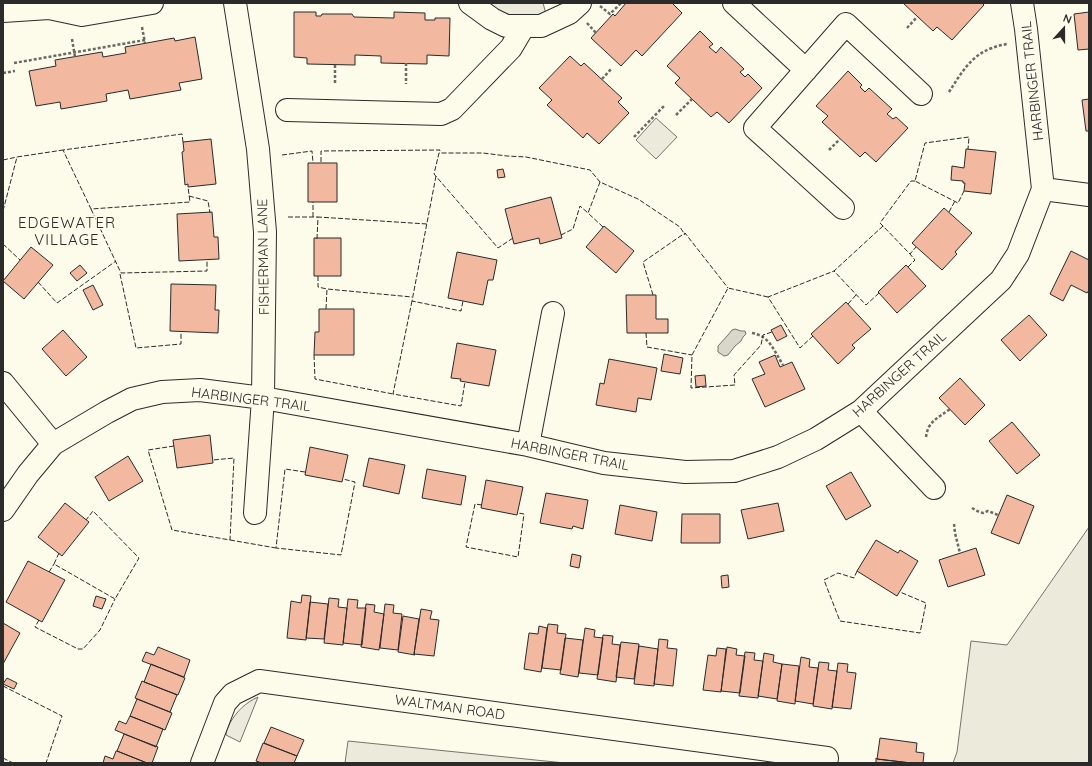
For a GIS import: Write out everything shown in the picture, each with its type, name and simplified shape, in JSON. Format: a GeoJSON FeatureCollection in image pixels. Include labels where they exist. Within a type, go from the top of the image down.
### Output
{"type":"FeatureCollection","features":[{"type":"Feature","properties":{"kind":"street"},"geometry":{"type":"LineString","coordinates":[[3,11],[51,5],[82,15],[152,3]]}},
{"type":"Feature","properties":{"kind":"street","name":"FISHERMAN LANE"},"geometry":{"type":"LineString","coordinates":[[235,3],[258,149],[265,232],[263,398],[255,513]]}},
{"type":"Feature","properties":{"kind":"street"},"geometry":{"type":"LineString","coordinates":[[470,3],[492,19],[506,26],[541,26],[569,13],[580,3]]}},
{"type":"Feature","properties":{"kind":"street"},"geometry":{"type":"LineString","coordinates":[[734,3],[806,70]]}},
{"type":"Feature","properties":{"kind":"street","name":"HARBINGER TRAIL"},"geometry":{"type":"LineString","coordinates":[[3,510],[28,474],[53,444],[132,399],[162,392],[200,390],[263,398],[528,445],[604,463],[685,472],[734,471],[778,457],[816,439],[861,411],[1001,280],[1018,254],[1043,189],[1028,42],[1022,3]]}},
{"type":"Feature","properties":{"kind":"street"},"geometry":{"type":"LineString","coordinates":[[843,208],[755,128],[846,24],[921,94]]}},
{"type":"Feature","properties":{"kind":"street"},"geometry":{"type":"LineString","coordinates":[[287,110],[441,114],[452,108],[511,48],[524,26]]}},
{"type":"Feature","properties":{"kind":"street"},"geometry":{"type":"LineString","coordinates":[[1043,189],[1089,195]]}},
{"type":"Feature","properties":{"kind":"street"},"geometry":{"type":"LineString","coordinates":[[528,445],[553,313]]}},
{"type":"Feature","properties":{"kind":"street"},"geometry":{"type":"LineString","coordinates":[[3,383],[53,444]]}},
{"type":"Feature","properties":{"kind":"street"},"geometry":{"type":"LineString","coordinates":[[861,411],[934,488]]}},
{"type":"Feature","properties":{"kind":"street","name":"WALTMAN ROAD"},"geometry":{"type":"LineString","coordinates":[[202,763],[225,703],[233,694],[259,681],[744,755],[826,758],[826,763]]}},
{"type":"Feature","properties":{"kind":"path"},"geometry":{"type":"LineString","coordinates":[[597,3],[610,14],[621,3]]}},
{"type":"Feature","properties":{"kind":"path"},"geometry":{"type":"LineString","coordinates":[[907,28],[918,17]]}},
{"type":"Feature","properties":{"kind":"path"},"geometry":{"type":"LineString","coordinates":[[14,63],[74,52],[145,42],[142,27]]}},
{"type":"Feature","properties":{"kind":"path"},"geometry":{"type":"LineString","coordinates":[[72,39],[75,57]]}},
{"type":"Feature","properties":{"kind":"path"},"geometry":{"type":"LineString","coordinates":[[949,92],[964,69],[977,56],[991,48],[1008,44],[1028,42]]}},
{"type":"Feature","properties":{"kind":"path"},"geometry":{"type":"LineString","coordinates":[[406,63],[406,84]]}},
{"type":"Feature","properties":{"kind":"path"},"geometry":{"type":"LineString","coordinates":[[335,65],[335,83]]}},
{"type":"Feature","properties":{"kind":"path"},"geometry":{"type":"LineString","coordinates":[[602,79],[612,68]]}},
{"type":"Feature","properties":{"kind":"path"},"geometry":{"type":"LineString","coordinates":[[3,73],[15,71]]}},
{"type":"Feature","properties":{"kind":"path"},"geometry":{"type":"LineString","coordinates":[[676,115],[692,99]]}},
{"type":"Feature","properties":{"kind":"path"},"geometry":{"type":"LineString","coordinates":[[634,137],[664,106]]}},
{"type":"Feature","properties":{"kind":"path"},"geometry":{"type":"LineString","coordinates":[[830,150],[840,139]]}},
{"type":"Feature","properties":{"kind":"path"},"geometry":{"type":"LineString","coordinates":[[752,333],[764,337],[774,348],[783,365]]}},
{"type":"Feature","properties":{"kind":"path"},"geometry":{"type":"LineString","coordinates":[[926,437],[930,424],[950,409]]}},
{"type":"Feature","properties":{"kind":"path"},"geometry":{"type":"LineString","coordinates":[[972,508],[977,511],[988,511],[998,515]]}},
{"type":"Feature","properties":{"kind":"path"},"geometry":{"type":"LineString","coordinates":[[954,524],[960,553]]}},
{"type":"Feature","properties":{"kind":"shaded area"},"geometry":{"type":"Polygon","coordinates":[[[486,3],[543,3],[546,14],[524,16],[508,14],[501,12],[486,3]]]}},
{"type":"Feature","properties":{"kind":"shaded area"},"geometry":{"type":"Polygon","coordinates":[[[656,118],[677,137],[656,159],[636,140],[656,118]]]}},
{"type":"Feature","properties":{"kind":"shaded area"},"geometry":{"type":"Polygon","coordinates":[[[735,329],[745,331],[746,334],[728,355],[724,356],[718,352],[718,346],[732,330],[735,329]]]}},
{"type":"Feature","properties":{"kind":"shaded area"},"geometry":{"type":"Polygon","coordinates":[[[1089,527],[1089,763],[953,763],[957,752],[971,641],[1007,645],[1089,527]]]}},
{"type":"Feature","properties":{"kind":"shaded area"},"geometry":{"type":"Polygon","coordinates":[[[258,697],[240,742],[226,735],[230,723],[239,711],[249,702],[258,697]]]}},
{"type":"Feature","properties":{"kind":"shaded area"},"geometry":{"type":"Polygon","coordinates":[[[348,741],[565,763],[345,763],[348,741]]]}},
{"type":"Feature","properties":{"kind":"building"},"geometry":{"type":"Polygon","coordinates":[[[626,3],[672,3],[682,13],[642,56],[636,50],[621,66],[591,38],[613,14],[615,16],[626,3]]]}},
{"type":"Feature","properties":{"kind":"building"},"geometry":{"type":"Polygon","coordinates":[[[903,3],[982,3],[984,5],[952,40],[937,27],[933,31],[903,3]]]}},
{"type":"Feature","properties":{"kind":"building"},"geometry":{"type":"Polygon","coordinates":[[[294,12],[316,12],[316,16],[321,16],[322,14],[352,14],[354,17],[394,18],[394,12],[425,13],[425,20],[450,18],[449,56],[427,55],[427,64],[381,63],[381,56],[355,55],[355,65],[307,64],[307,58],[294,57],[294,12]]]}},
{"type":"Feature","properties":{"kind":"building"},"geometry":{"type":"Polygon","coordinates":[[[1089,12],[1089,49],[1078,50],[1074,14],[1089,12]]]}},
{"type":"Feature","properties":{"kind":"building"},"geometry":{"type":"Polygon","coordinates":[[[700,31],[713,44],[709,47],[716,53],[721,47],[744,69],[740,72],[745,77],[748,74],[762,88],[729,123],[717,112],[711,117],[675,83],[680,78],[667,66],[700,31]]]}},
{"type":"Feature","properties":{"kind":"building"},"geometry":{"type":"Polygon","coordinates":[[[195,37],[202,79],[179,83],[181,90],[130,99],[128,90],[106,94],[107,101],[61,109],[60,102],[36,106],[29,71],[56,66],[55,60],[102,52],[103,57],[126,53],[125,47],[174,38],[175,41],[195,37]]]}},
{"type":"Feature","properties":{"kind":"building"},"geometry":{"type":"Polygon","coordinates":[[[570,56],[581,66],[584,63],[622,98],[618,102],[629,113],[599,144],[587,133],[583,138],[547,105],[552,100],[539,88],[570,56]]]}},
{"type":"Feature","properties":{"kind":"building"},"geometry":{"type":"Polygon","coordinates":[[[848,71],[862,85],[860,87],[865,92],[869,88],[892,109],[887,114],[893,119],[896,117],[908,128],[876,162],[865,152],[860,157],[822,122],[828,116],[816,106],[848,71]]]}},
{"type":"Feature","properties":{"kind":"building"},"geometry":{"type":"Polygon","coordinates":[[[1089,99],[1089,131],[1086,131],[1082,100],[1089,99]]]}},
{"type":"Feature","properties":{"kind":"building"},"geometry":{"type":"Polygon","coordinates":[[[211,139],[216,184],[188,187],[188,184],[185,185],[182,152],[184,151],[183,142],[211,139]]]}},
{"type":"Feature","properties":{"kind":"building"},"geometry":{"type":"Polygon","coordinates":[[[966,149],[996,152],[991,194],[964,191],[965,183],[963,183],[963,181],[951,180],[952,166],[964,168],[966,149]]]}},
{"type":"Feature","properties":{"kind":"building"},"geometry":{"type":"Polygon","coordinates":[[[308,163],[337,163],[337,202],[308,202],[308,163]]]}},
{"type":"Feature","properties":{"kind":"building"},"geometry":{"type":"Polygon","coordinates":[[[503,169],[505,177],[498,178],[497,170],[503,169]]]}},
{"type":"Feature","properties":{"kind":"building"},"geometry":{"type":"Polygon","coordinates":[[[551,197],[562,238],[540,244],[539,238],[514,244],[505,209],[551,197]]]}},
{"type":"Feature","properties":{"kind":"building"},"geometry":{"type":"Polygon","coordinates":[[[944,208],[972,233],[955,252],[957,254],[942,270],[912,243],[944,208]]]}},
{"type":"Feature","properties":{"kind":"building"},"geometry":{"type":"Polygon","coordinates":[[[212,212],[214,237],[218,237],[219,259],[179,261],[177,214],[212,212]]]}},
{"type":"Feature","properties":{"kind":"building"},"geometry":{"type":"Polygon","coordinates":[[[604,226],[634,251],[616,273],[586,247],[604,226]]]}},
{"type":"Feature","properties":{"kind":"building"},"geometry":{"type":"Polygon","coordinates":[[[314,238],[341,238],[341,276],[314,276],[314,238]]]}},
{"type":"Feature","properties":{"kind":"building"},"geometry":{"type":"Polygon","coordinates":[[[31,247],[53,265],[24,299],[3,281],[31,247]]]}},
{"type":"Feature","properties":{"kind":"building"},"geometry":{"type":"Polygon","coordinates":[[[1071,251],[1089,260],[1089,290],[1087,293],[1071,285],[1063,301],[1050,294],[1071,251]]]}},
{"type":"Feature","properties":{"kind":"building"},"geometry":{"type":"Polygon","coordinates":[[[457,252],[497,260],[493,280],[488,280],[483,305],[448,298],[457,252]]]}},
{"type":"Feature","properties":{"kind":"building"},"geometry":{"type":"Polygon","coordinates":[[[80,265],[87,273],[77,281],[70,273],[80,265]]]}},
{"type":"Feature","properties":{"kind":"building"},"geometry":{"type":"Polygon","coordinates":[[[906,265],[926,286],[897,313],[878,292],[906,265]]]}},
{"type":"Feature","properties":{"kind":"building"},"geometry":{"type":"Polygon","coordinates":[[[171,284],[216,285],[215,310],[219,310],[218,333],[170,331],[171,284]]]}},
{"type":"Feature","properties":{"kind":"building"},"geometry":{"type":"Polygon","coordinates":[[[93,285],[103,305],[93,310],[83,290],[93,285]]]}},
{"type":"Feature","properties":{"kind":"building"},"geometry":{"type":"Polygon","coordinates":[[[626,295],[656,295],[656,319],[668,319],[668,333],[627,333],[626,295]]]}},
{"type":"Feature","properties":{"kind":"building"},"geometry":{"type":"Polygon","coordinates":[[[846,302],[871,329],[852,345],[855,348],[838,364],[811,334],[846,302]]]}},
{"type":"Feature","properties":{"kind":"building"},"geometry":{"type":"Polygon","coordinates":[[[319,309],[354,309],[354,355],[314,355],[315,332],[319,332],[319,309]]]}},
{"type":"Feature","properties":{"kind":"building"},"geometry":{"type":"Polygon","coordinates":[[[1029,315],[1047,335],[1020,361],[1001,340],[1029,315]]]}},
{"type":"Feature","properties":{"kind":"building"},"geometry":{"type":"Polygon","coordinates":[[[781,325],[787,336],[777,341],[771,330],[781,325]]]}},
{"type":"Feature","properties":{"kind":"building"},"geometry":{"type":"Polygon","coordinates":[[[63,330],[87,357],[66,376],[42,349],[63,330]]]}},
{"type":"Feature","properties":{"kind":"building"},"geometry":{"type":"Polygon","coordinates":[[[457,343],[496,350],[489,386],[451,378],[457,343]]]}},
{"type":"Feature","properties":{"kind":"building"},"geometry":{"type":"Polygon","coordinates":[[[664,354],[683,358],[680,374],[661,371],[664,354]]]}},
{"type":"Feature","properties":{"kind":"building"},"geometry":{"type":"Polygon","coordinates":[[[775,355],[780,367],[792,362],[805,389],[765,407],[752,379],[765,374],[759,362],[775,355]]]}},
{"type":"Feature","properties":{"kind":"building"},"geometry":{"type":"Polygon","coordinates":[[[609,359],[657,368],[651,400],[638,398],[636,412],[596,405],[600,383],[604,384],[609,359]]]}},
{"type":"Feature","properties":{"kind":"building"},"geometry":{"type":"Polygon","coordinates":[[[705,375],[706,386],[696,387],[695,376],[705,375]]]}},
{"type":"Feature","properties":{"kind":"building"},"geometry":{"type":"Polygon","coordinates":[[[960,378],[985,405],[965,425],[939,398],[960,378]]]}},
{"type":"Feature","properties":{"kind":"building"},"geometry":{"type":"Polygon","coordinates":[[[1012,422],[1040,455],[1017,474],[989,441],[1012,422]]]}},
{"type":"Feature","properties":{"kind":"building"},"geometry":{"type":"Polygon","coordinates":[[[210,435],[213,463],[177,468],[173,440],[210,435]]]}},
{"type":"Feature","properties":{"kind":"building"},"geometry":{"type":"Polygon","coordinates":[[[310,447],[348,455],[342,482],[305,475],[310,447]]]}},
{"type":"Feature","properties":{"kind":"building"},"geometry":{"type":"Polygon","coordinates":[[[128,456],[143,481],[109,501],[95,477],[128,456]]]}},
{"type":"Feature","properties":{"kind":"building"},"geometry":{"type":"Polygon","coordinates":[[[369,458],[405,465],[399,494],[363,486],[369,458]]]}},
{"type":"Feature","properties":{"kind":"building"},"geometry":{"type":"Polygon","coordinates":[[[427,469],[466,476],[461,505],[422,498],[427,469]]]}},
{"type":"Feature","properties":{"kind":"building"},"geometry":{"type":"Polygon","coordinates":[[[851,472],[871,506],[846,520],[826,486],[851,472]]]}},
{"type":"Feature","properties":{"kind":"building"},"geometry":{"type":"Polygon","coordinates":[[[486,480],[523,487],[517,515],[481,508],[486,480]]]}},
{"type":"Feature","properties":{"kind":"building"},"geometry":{"type":"Polygon","coordinates":[[[546,493],[588,500],[583,529],[573,526],[572,529],[540,523],[546,493]]]}},
{"type":"Feature","properties":{"kind":"building"},"geometry":{"type":"Polygon","coordinates":[[[1007,495],[1034,506],[1019,544],[991,533],[1007,495]]]}},
{"type":"Feature","properties":{"kind":"building"},"geometry":{"type":"Polygon","coordinates":[[[65,503],[89,522],[62,556],[38,537],[65,503]]]}},
{"type":"Feature","properties":{"kind":"building"},"geometry":{"type":"Polygon","coordinates":[[[778,503],[784,531],[748,539],[741,510],[778,503]]]}},
{"type":"Feature","properties":{"kind":"building"},"geometry":{"type":"Polygon","coordinates":[[[620,505],[657,512],[652,541],[615,534],[620,505]]]}},
{"type":"Feature","properties":{"kind":"building"},"geometry":{"type":"Polygon","coordinates":[[[682,514],[720,514],[720,543],[681,543],[682,514]]]}},
{"type":"Feature","properties":{"kind":"building"},"geometry":{"type":"Polygon","coordinates":[[[876,540],[898,553],[900,550],[918,561],[897,596],[857,571],[876,540]]]}},
{"type":"Feature","properties":{"kind":"building"},"geometry":{"type":"Polygon","coordinates":[[[976,548],[985,575],[948,587],[939,560],[976,548]]]}},
{"type":"Feature","properties":{"kind":"building"},"geometry":{"type":"Polygon","coordinates":[[[572,554],[581,556],[579,568],[570,566],[572,554]]]}},
{"type":"Feature","properties":{"kind":"building"},"geometry":{"type":"Polygon","coordinates":[[[28,561],[65,580],[42,622],[6,602],[28,561]]]}},
{"type":"Feature","properties":{"kind":"building"},"geometry":{"type":"Polygon","coordinates":[[[728,575],[729,587],[722,588],[721,576],[728,575]]]}},
{"type":"Feature","properties":{"kind":"building"},"geometry":{"type":"Polygon","coordinates":[[[302,595],[311,596],[306,640],[287,638],[291,601],[301,603],[302,595]]]}},
{"type":"Feature","properties":{"kind":"building"},"geometry":{"type":"Polygon","coordinates":[[[96,596],[106,599],[102,609],[93,606],[96,596]]]}},
{"type":"Feature","properties":{"kind":"building"},"geometry":{"type":"Polygon","coordinates":[[[329,598],[339,599],[338,607],[347,608],[343,645],[324,643],[329,598]]]}},
{"type":"Feature","properties":{"kind":"building"},"geometry":{"type":"Polygon","coordinates":[[[348,599],[358,600],[357,608],[366,608],[362,645],[343,643],[348,599]]]}},
{"type":"Feature","properties":{"kind":"building"},"geometry":{"type":"Polygon","coordinates":[[[310,602],[328,604],[324,639],[306,638],[310,602]]]}},
{"type":"Feature","properties":{"kind":"building"},"geometry":{"type":"Polygon","coordinates":[[[366,604],[375,605],[374,612],[384,614],[379,650],[361,647],[366,604]]]}},
{"type":"Feature","properties":{"kind":"building"},"geometry":{"type":"Polygon","coordinates":[[[385,604],[394,605],[393,613],[402,614],[398,650],[380,648],[385,604]]]}},
{"type":"Feature","properties":{"kind":"building"},"geometry":{"type":"Polygon","coordinates":[[[421,609],[432,611],[430,619],[439,620],[434,656],[414,654],[421,609]]]}},
{"type":"Feature","properties":{"kind":"building"},"geometry":{"type":"Polygon","coordinates":[[[403,616],[419,619],[415,655],[398,652],[403,616]]]}},
{"type":"Feature","properties":{"kind":"building"},"geometry":{"type":"Polygon","coordinates":[[[3,623],[20,633],[3,664],[3,623]]]}},
{"type":"Feature","properties":{"kind":"building"},"geometry":{"type":"Polygon","coordinates":[[[548,624],[558,625],[557,633],[566,634],[561,670],[542,668],[548,624]]]}},
{"type":"Feature","properties":{"kind":"building"},"geometry":{"type":"Polygon","coordinates":[[[539,626],[547,628],[541,672],[524,669],[529,633],[538,634],[539,626]]]}},
{"type":"Feature","properties":{"kind":"building"},"geometry":{"type":"Polygon","coordinates":[[[585,628],[595,630],[594,637],[603,638],[598,675],[579,673],[585,628]]]}},
{"type":"Feature","properties":{"kind":"building"},"geometry":{"type":"Polygon","coordinates":[[[603,635],[613,636],[612,644],[620,645],[616,682],[597,679],[603,635]]]}},
{"type":"Feature","properties":{"kind":"building"},"geometry":{"type":"Polygon","coordinates":[[[565,638],[583,640],[578,677],[560,674],[565,638]]]}},
{"type":"Feature","properties":{"kind":"building"},"geometry":{"type":"Polygon","coordinates":[[[659,639],[668,640],[667,648],[677,649],[673,686],[654,684],[659,639]]]}},
{"type":"Feature","properties":{"kind":"building"},"geometry":{"type":"Polygon","coordinates":[[[621,642],[639,644],[634,679],[616,677],[621,642]]]}},
{"type":"Feature","properties":{"kind":"building"},"geometry":{"type":"Polygon","coordinates":[[[639,646],[658,649],[654,686],[634,684],[639,646]]]}},
{"type":"Feature","properties":{"kind":"building"},"geometry":{"type":"Polygon","coordinates":[[[158,647],[190,660],[184,677],[142,661],[146,652],[154,655],[158,647]]]}},
{"type":"Feature","properties":{"kind":"building"},"geometry":{"type":"Polygon","coordinates":[[[727,647],[737,649],[736,655],[745,656],[740,693],[721,691],[727,647]]]}},
{"type":"Feature","properties":{"kind":"building"},"geometry":{"type":"Polygon","coordinates":[[[717,648],[726,649],[721,692],[703,690],[708,655],[716,656],[717,648]]]}},
{"type":"Feature","properties":{"kind":"building"},"geometry":{"type":"Polygon","coordinates":[[[745,652],[755,653],[754,660],[763,661],[758,698],[739,696],[745,652]]]}},
{"type":"Feature","properties":{"kind":"building"},"geometry":{"type":"Polygon","coordinates":[[[764,653],[774,655],[773,662],[782,664],[777,699],[758,696],[764,653]]]}},
{"type":"Feature","properties":{"kind":"building"},"geometry":{"type":"Polygon","coordinates":[[[801,657],[810,659],[809,667],[818,668],[813,704],[795,701],[801,657]]]}},
{"type":"Feature","properties":{"kind":"building"},"geometry":{"type":"Polygon","coordinates":[[[819,662],[829,663],[828,670],[837,671],[832,709],[813,706],[819,662]]]}},
{"type":"Feature","properties":{"kind":"building"},"geometry":{"type":"Polygon","coordinates":[[[838,663],[848,664],[847,672],[856,673],[851,709],[832,707],[838,663]]]}},
{"type":"Feature","properties":{"kind":"building"},"geometry":{"type":"Polygon","coordinates":[[[151,664],[185,678],[178,695],[144,682],[151,664]]]}},
{"type":"Feature","properties":{"kind":"building"},"geometry":{"type":"Polygon","coordinates":[[[782,664],[799,666],[795,704],[777,701],[782,664]]]}},
{"type":"Feature","properties":{"kind":"building"},"geometry":{"type":"Polygon","coordinates":[[[7,678],[17,683],[14,689],[3,684],[7,678]]]}},
{"type":"Feature","properties":{"kind":"building"},"geometry":{"type":"Polygon","coordinates":[[[142,681],[177,695],[170,712],[135,698],[142,681]]]}},
{"type":"Feature","properties":{"kind":"building"},"geometry":{"type":"Polygon","coordinates":[[[137,699],[172,713],[165,730],[130,716],[137,699]]]}},
{"type":"Feature","properties":{"kind":"building"},"geometry":{"type":"Polygon","coordinates":[[[130,716],[163,729],[156,747],[115,730],[119,721],[126,724],[130,716]]]}},
{"type":"Feature","properties":{"kind":"building"},"geometry":{"type":"Polygon","coordinates":[[[271,727],[304,740],[297,756],[264,743],[271,727]]]}},
{"type":"Feature","properties":{"kind":"building"},"geometry":{"type":"Polygon","coordinates":[[[124,734],[158,747],[152,763],[147,763],[117,751],[124,734]]]}},
{"type":"Feature","properties":{"kind":"building"},"geometry":{"type":"Polygon","coordinates":[[[880,738],[917,743],[916,752],[924,753],[923,763],[877,759],[880,738]]]}},
{"type":"Feature","properties":{"kind":"building"},"geometry":{"type":"Polygon","coordinates":[[[263,743],[297,756],[294,763],[262,763],[256,761],[263,743]]]}},
{"type":"Feature","properties":{"kind":"building"},"geometry":{"type":"Polygon","coordinates":[[[116,751],[147,763],[103,763],[105,756],[113,759],[116,751]]]}},
{"type":"Feature","properties":{"kind":"building"},"geometry":{"type":"Polygon","coordinates":[[[876,758],[877,759],[911,763],[876,763],[876,758]]]}},
{"type":"Feature","properties":{"kind":"fence"},"geometry":{"type":"LineString","coordinates":[[183,142],[182,134],[63,150],[91,209],[190,202],[188,187]]}},
{"type":"Feature","properties":{"kind":"fence"},"geometry":{"type":"LineString","coordinates":[[964,191],[958,203],[915,181],[925,143],[969,137],[968,149]]}},
{"type":"Feature","properties":{"kind":"fence"},"geometry":{"type":"LineString","coordinates":[[3,211],[17,157],[63,150]]}},
{"type":"Feature","properties":{"kind":"fence"},"geometry":{"type":"LineString","coordinates":[[321,162],[321,151],[440,150],[439,153]]}},
{"type":"Feature","properties":{"kind":"fence"},"geometry":{"type":"LineString","coordinates":[[282,155],[312,151],[313,163]]}},
{"type":"Feature","properties":{"kind":"fence"},"geometry":{"type":"LineString","coordinates":[[513,238],[498,248],[434,174],[439,153],[483,153],[526,157],[590,170],[600,182]]}},
{"type":"Feature","properties":{"kind":"fence"},"geometry":{"type":"LineString","coordinates":[[3,160],[17,157]]}},
{"type":"Feature","properties":{"kind":"fence"},"geometry":{"type":"LineString","coordinates":[[436,176],[412,301],[461,311],[463,301]]}},
{"type":"Feature","properties":{"kind":"fence"},"geometry":{"type":"LineString","coordinates":[[915,181],[911,181],[880,223],[910,254],[916,247]]}},
{"type":"Feature","properties":{"kind":"fence"},"geometry":{"type":"LineString","coordinates":[[603,227],[588,213],[600,182],[638,199],[680,227],[685,235]]}},
{"type":"Feature","properties":{"kind":"fence"},"geometry":{"type":"LineString","coordinates":[[189,196],[208,201],[210,213]]}},
{"type":"Feature","properties":{"kind":"fence"},"geometry":{"type":"LineString","coordinates":[[949,212],[955,201]]}},
{"type":"Feature","properties":{"kind":"fence"},"geometry":{"type":"LineString","coordinates":[[313,202],[313,217]]}},
{"type":"Feature","properties":{"kind":"fence"},"geometry":{"type":"LineString","coordinates":[[561,235],[573,229],[580,206],[588,213]]}},
{"type":"Feature","properties":{"kind":"fence"},"geometry":{"type":"LineString","coordinates":[[91,209],[121,273],[207,271],[207,260]]}},
{"type":"Feature","properties":{"kind":"fence"},"geometry":{"type":"LineString","coordinates":[[288,217],[318,217]]}},
{"type":"Feature","properties":{"kind":"fence"},"geometry":{"type":"LineString","coordinates":[[317,239],[318,217],[427,224]]}},
{"type":"Feature","properties":{"kind":"fence"},"geometry":{"type":"LineString","coordinates":[[879,293],[866,305],[834,271],[883,226]]}},
{"type":"Feature","properties":{"kind":"fence"},"geometry":{"type":"LineString","coordinates":[[653,295],[643,262],[685,233],[728,288]]}},
{"type":"Feature","properties":{"kind":"fence"},"geometry":{"type":"LineString","coordinates":[[3,244],[20,260]]}},
{"type":"Feature","properties":{"kind":"fence"},"geometry":{"type":"LineString","coordinates":[[908,267],[915,260],[910,254]]}},
{"type":"Feature","properties":{"kind":"fence"},"geometry":{"type":"LineString","coordinates":[[38,282],[57,303],[116,261]]}},
{"type":"Feature","properties":{"kind":"fence"},"geometry":{"type":"LineString","coordinates":[[813,336],[800,348],[768,297],[834,271]]}},
{"type":"Feature","properties":{"kind":"fence"},"geometry":{"type":"LineString","coordinates":[[120,274],[136,348],[181,344],[181,332]]}},
{"type":"Feature","properties":{"kind":"fence"},"geometry":{"type":"LineString","coordinates":[[318,276],[318,287],[327,289]]}},
{"type":"Feature","properties":{"kind":"fence"},"geometry":{"type":"LineString","coordinates":[[768,297],[728,288],[692,355],[691,388],[735,385],[734,375],[761,345],[763,335],[772,332]]}},
{"type":"Feature","properties":{"kind":"fence"},"geometry":{"type":"LineString","coordinates":[[326,309],[327,289],[412,297]]}},
{"type":"Feature","properties":{"kind":"fence"},"geometry":{"type":"LineString","coordinates":[[848,304],[856,295]]}},
{"type":"Feature","properties":{"kind":"fence"},"geometry":{"type":"LineString","coordinates":[[412,301],[393,394],[461,406],[465,382]]}},
{"type":"Feature","properties":{"kind":"fence"},"geometry":{"type":"LineString","coordinates":[[646,333],[647,347],[692,355]]}},
{"type":"Feature","properties":{"kind":"fence"},"geometry":{"type":"LineString","coordinates":[[314,355],[315,379],[393,394]]}},
{"type":"Feature","properties":{"kind":"fence"},"geometry":{"type":"LineString","coordinates":[[174,446],[148,450],[172,530],[230,540],[234,458],[213,460]]}},
{"type":"Feature","properties":{"kind":"fence"},"geometry":{"type":"LineString","coordinates":[[305,472],[285,469],[276,548],[341,555],[355,482],[343,479]]}},
{"type":"Feature","properties":{"kind":"fence"},"geometry":{"type":"LineString","coordinates":[[482,505],[475,504],[466,547],[518,557],[524,514],[518,513]]}},
{"type":"Feature","properties":{"kind":"fence"},"geometry":{"type":"LineString","coordinates":[[59,553],[54,564],[115,599],[139,558],[93,511],[86,520]]}},
{"type":"Feature","properties":{"kind":"fence"},"geometry":{"type":"LineString","coordinates":[[230,540],[276,548]]}},
{"type":"Feature","properties":{"kind":"fence"},"geometry":{"type":"LineString","coordinates":[[49,572],[54,564]]}},
{"type":"Feature","properties":{"kind":"fence"},"geometry":{"type":"LineString","coordinates":[[857,571],[854,578],[838,573],[824,580],[840,621],[920,633],[926,603],[900,592]]}},
{"type":"Feature","properties":{"kind":"fence"},"geometry":{"type":"LineString","coordinates":[[39,620],[35,627],[78,649],[83,649],[100,630],[115,599]]}},
{"type":"Feature","properties":{"kind":"fence"},"geometry":{"type":"LineString","coordinates":[[3,686],[62,716],[46,763]]}},
{"type":"Feature","properties":{"kind":"fence"},"geometry":{"type":"LineString","coordinates":[[3,758],[13,763]]}},
{"type":"Feature","properties":{"kind":"district","name":"EDGEWATER VILLAGE"},"geometry":{"type":"Point","coordinates":[67,230]}}]}
